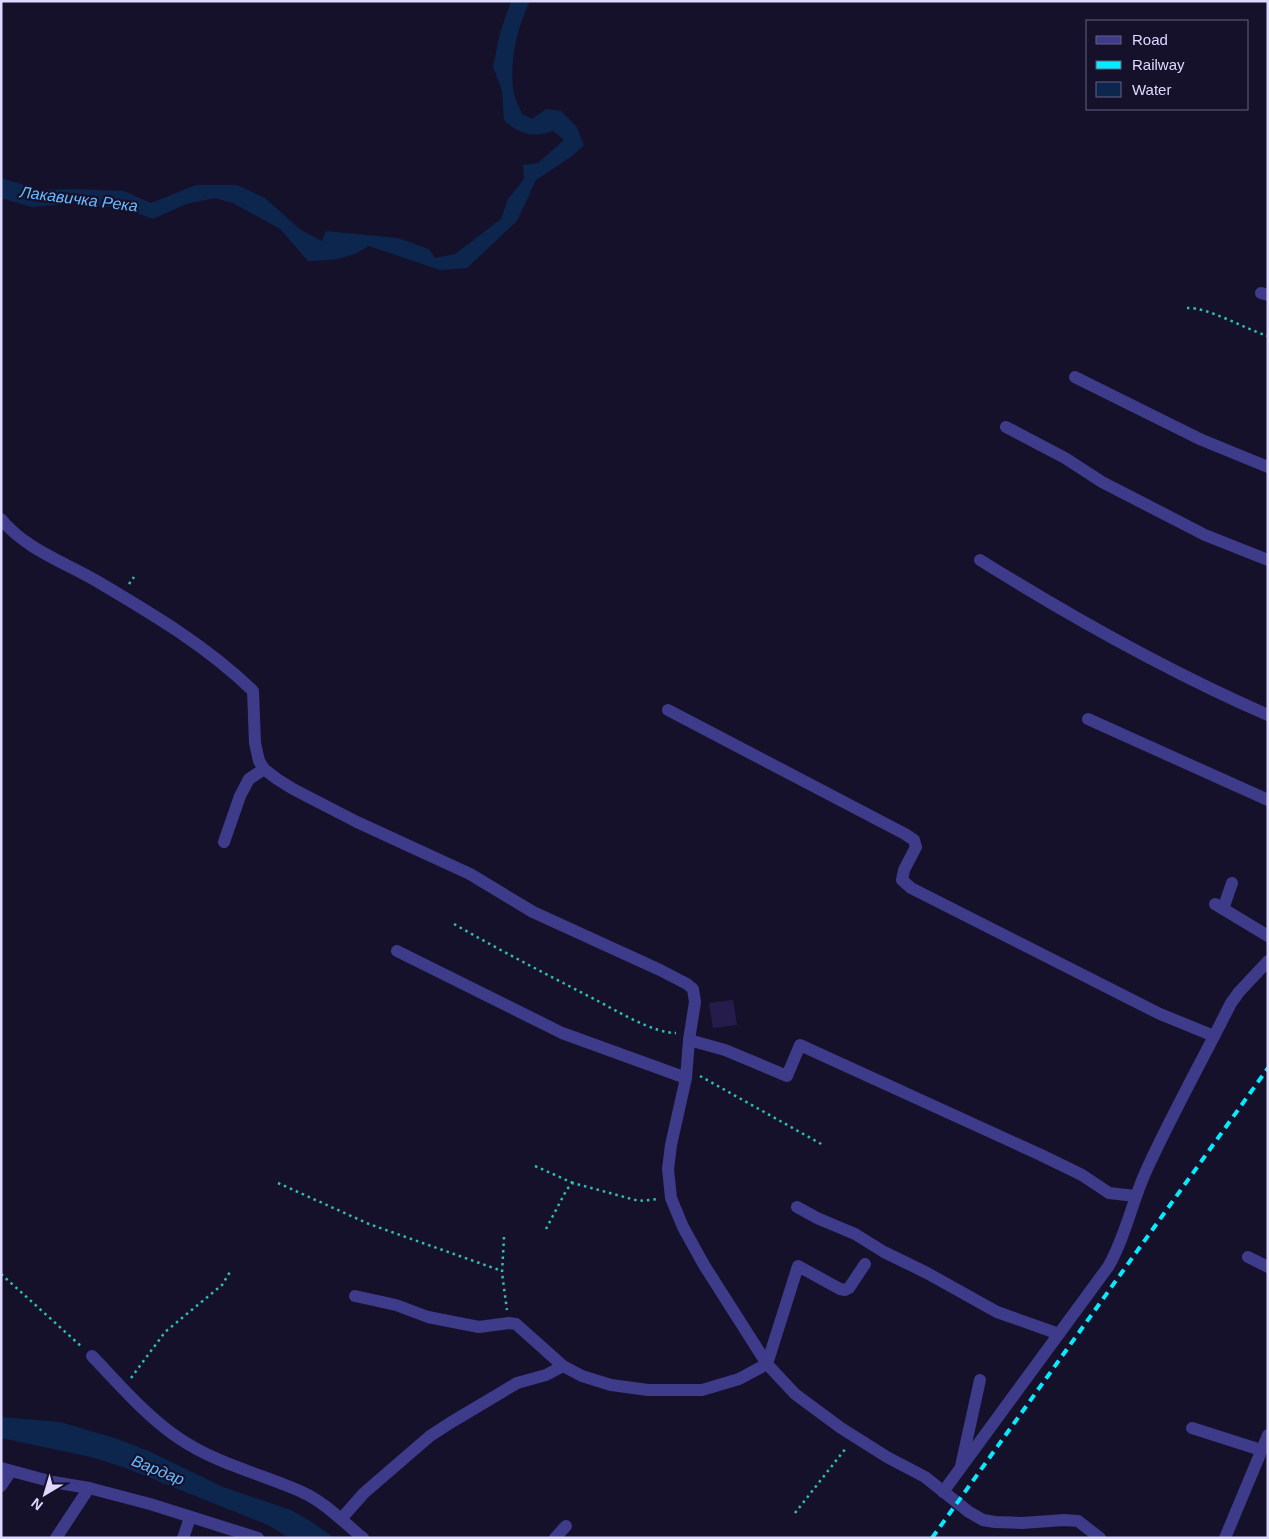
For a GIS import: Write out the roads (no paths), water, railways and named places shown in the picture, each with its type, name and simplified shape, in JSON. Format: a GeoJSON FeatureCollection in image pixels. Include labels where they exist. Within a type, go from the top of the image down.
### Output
{"type":"FeatureCollection","features":[{"type":"Feature","properties":{"kind":"street"},"geometry":{"type":"LineString","coordinates":[[1075,377],[1202,440],[1268,467]]}},
{"type":"Feature","properties":{"kind":"street"},"geometry":{"type":"LineString","coordinates":[[1006,427],[1065,458],[1102,482],[1197,531],[1268,560]]}},
{"type":"Feature","properties":{"kind":"street"},"geometry":{"type":"LineString","coordinates":[[1,519],[9,529],[38,550],[99,582],[173,627],[242,680],[253,691],[259,761],[264,769],[293,789],[357,822],[470,874],[533,912],[687,984],[693,989],[695,1002],[686,1073],[668,1168],[671,1198],[682,1227],[767,1364],[795,1394],[855,1437],[887,1457],[925,1476],[969,1512],[983,1520],[1022,1523],[1078,1521],[1100,1538]]}},
{"type":"Feature","properties":{"kind":"street"},"geometry":{"type":"LineString","coordinates":[[980,560],[1055,607],[1116,641],[1212,691],[1268,715]]}},
{"type":"Feature","properties":{"kind":"street"},"geometry":{"type":"LineString","coordinates":[[668,710],[914,840],[916,847],[904,870],[902,880],[911,888],[1160,1014],[1214,1036]]}},
{"type":"Feature","properties":{"kind":"street"},"geometry":{"type":"LineString","coordinates":[[1088,719],[1268,800]]}},
{"type":"Feature","properties":{"kind":"street"},"geometry":{"type":"LineString","coordinates":[[224,842],[235,807],[244,787],[249,779],[264,769]]}},
{"type":"Feature","properties":{"kind":"street"},"geometry":{"type":"LineString","coordinates":[[1232,883],[1219,907],[1268,936]]}},
{"type":"Feature","properties":{"kind":"street"},"geometry":{"type":"LineString","coordinates":[[397,951],[562,1033],[686,1073]]}},
{"type":"Feature","properties":{"kind":"street"},"geometry":{"type":"LineString","coordinates":[[943,1492],[1108,1267],[1115,1254],[1135,1196],[1214,1036],[1238,992],[1268,961]]}},
{"type":"Feature","properties":{"kind":"street"},"geometry":{"type":"LineString","coordinates":[[690,1036],[787,1076],[800,1045],[1041,1155],[1082,1176],[1108,1193],[1135,1196]]}},
{"type":"Feature","properties":{"kind":"street"},"geometry":{"type":"LineString","coordinates":[[797,1207],[817,1218],[855,1234],[884,1252],[927,1273],[997,1312],[1059,1334]]}},
{"type":"Feature","properties":{"kind":"street"},"geometry":{"type":"LineString","coordinates":[[1248,1258],[1268,1267]]}},
{"type":"Feature","properties":{"kind":"street"},"geometry":{"type":"LineString","coordinates":[[355,1296],[472,1326],[516,1324],[563,1366],[582,1376],[611,1385],[648,1390],[702,1390],[739,1380],[767,1364],[798,1266],[845,1290],[849,1288],[865,1264]]}},
{"type":"Feature","properties":{"kind":"street"},"geometry":{"type":"LineString","coordinates":[[92,1356],[157,1422],[182,1440],[213,1457],[319,1501],[363,1538]]}},
{"type":"Feature","properties":{"kind":"street"},"geometry":{"type":"LineString","coordinates":[[341,1519],[364,1493],[443,1427],[517,1383],[546,1375],[563,1366]]}},
{"type":"Feature","properties":{"kind":"street"},"geometry":{"type":"LineString","coordinates":[[960,1470],[980,1380]]}},
{"type":"Feature","properties":{"kind":"street"},"geometry":{"type":"LineString","coordinates":[[1192,1428],[1261,1450]]}},
{"type":"Feature","properties":{"kind":"street"},"geometry":{"type":"LineString","coordinates":[[1225,1538],[1268,1435]]}},
{"type":"Feature","properties":{"kind":"street"},"geometry":{"type":"LineString","coordinates":[[1,1486],[6,1470],[53,1482],[89,1488],[150,1504],[258,1538]]}},
{"type":"Feature","properties":{"kind":"street"},"geometry":{"type":"LineString","coordinates":[[56,1538],[89,1488]]}},
{"type":"Feature","properties":{"kind":"street"},"geometry":{"type":"LineString","coordinates":[[183,1538],[190,1518]]}},
{"type":"Feature","properties":{"kind":"street"},"geometry":{"type":"LineString","coordinates":[[555,1538],[566,1526]]}},
{"type":"Feature","properties":{"kind":"water","name":"Лакавичка Река"},"geometry":{"type":"Polygon","coordinates":[[[511,1],[530,1],[518,32],[512,77],[515,98],[522,114],[532,119],[546,109],[561,111],[576,126],[584,145],[571,157],[536,180],[517,221],[467,268],[440,270],[369,246],[340,258],[308,261],[280,229],[233,203],[214,198],[186,204],[153,219],[126,209],[76,203],[31,207],[1,198],[1,178],[41,190],[124,191],[151,203],[196,185],[237,185],[265,198],[301,230],[322,241],[326,231],[398,238],[429,249],[435,258],[455,254],[501,219],[508,199],[524,179],[523,165],[538,163],[564,140],[553,131],[533,135],[521,132],[504,120],[502,90],[493,67],[500,33],[511,1]]]}},
{"type":"Feature","properties":{"kind":"water","name":"Вардар"},"geometry":{"type":"Polygon","coordinates":[[[1,1417],[60,1422],[118,1439],[153,1453],[223,1487],[291,1510],[334,1538],[289,1538],[268,1525],[123,1467],[91,1457],[1,1438],[1,1417]]]}},
{"type":"Feature","properties":{"kind":"railway"},"geometry":{"type":"LineString","coordinates":[[932,1538],[1268,1068]]}}]}
